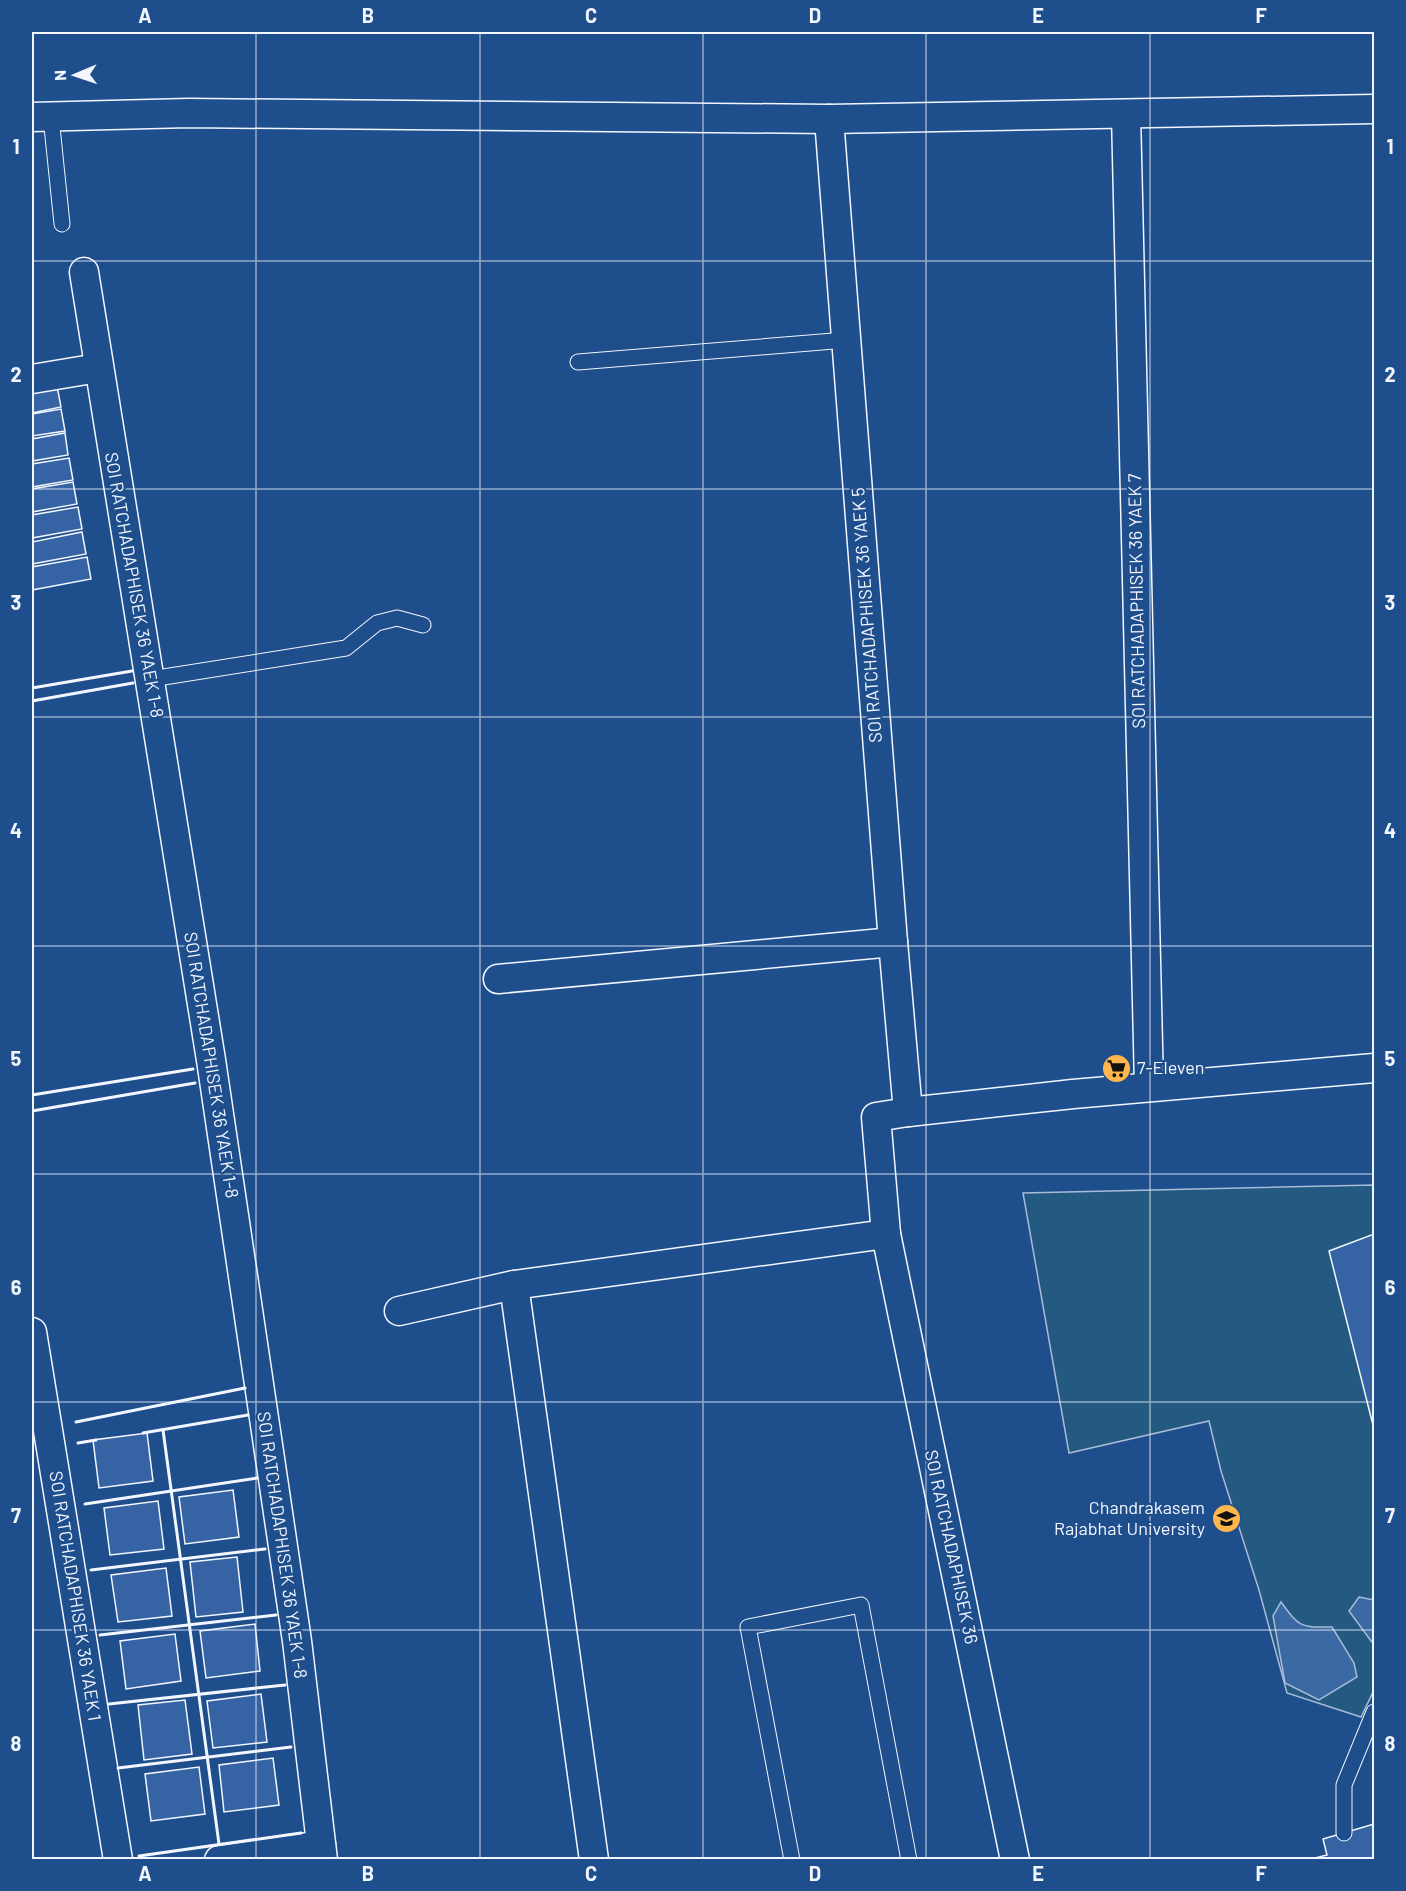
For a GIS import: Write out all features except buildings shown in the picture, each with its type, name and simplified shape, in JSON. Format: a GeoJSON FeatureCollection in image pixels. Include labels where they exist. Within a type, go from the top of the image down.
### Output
{"type":"FeatureCollection","features":[{"type":"Feature","properties":{"kind":"street"},"geometry":{"type":"LineString","coordinates":[[41,117],[189,113],[829,119],[1374,109]]}},
{"type":"Feature","properties":{"kind":"street","name":"SOI RATCHADAPHISEK 36 YAEK 7"},"geometry":{"type":"LineString","coordinates":[[1126,114],[1149,1087]]}},
{"type":"Feature","properties":{"kind":"street","name":"SOI RATCHADAPHISEK 36 YAEK 5"},"geometry":{"type":"LineString","coordinates":[[829,119],[892,942],[908,1112]]}},
{"type":"Feature","properties":{"kind":"street","name":"SOI RATCHADAPHISEK 36 YAEK 1-8"},"geometry":{"type":"LineString","coordinates":[[84,272],[151,679],[214,1084],[293,1617],[322,1852]]}},
{"type":"Feature","properties":{"kind":"street"},"geometry":{"type":"LineString","coordinates":[[32,379],[98,368]]}},
{"type":"Feature","properties":{"kind":"street"},"geometry":{"type":"LineString","coordinates":[[498,980],[892,942]]}},
{"type":"Feature","properties":{"kind":"street"},"geometry":{"type":"LineString","coordinates":[[908,1112],[1149,1087],[1374,1068]]}},
{"type":"Feature","properties":{"kind":"street","name":"SOI RATCHADAPHISEK 36"},"geometry":{"type":"LineString","coordinates":[[908,1112],[876,1117],[886,1234],[1015,1860]]}},
{"type":"Feature","properties":{"kind":"street"},"geometry":{"type":"LineString","coordinates":[[399,1311],[514,1285],[886,1234]]}},
{"type":"Feature","properties":{"kind":"street"},"geometry":{"type":"LineString","coordinates":[[514,1285],[594,1860]]}},
{"type":"Feature","properties":{"kind":"street","name":"SOI RATCHADAPHISEK 36 YAEK 1"},"geometry":{"type":"LineString","coordinates":[[32,1332],[118,1860]]}},
{"type":"Feature","properties":{"kind":"street"},"geometry":{"type":"LineString","coordinates":[[219,1860],[322,1852]]}},
{"type":"Feature","properties":{"kind":"lane"},"geometry":{"type":"LineString","coordinates":[[41,117],[62,224]]}},
{"type":"Feature","properties":{"kind":"lane"},"geometry":{"type":"LineString","coordinates":[[578,362],[846,340]]}},
{"type":"Feature","properties":{"kind":"lane"},"geometry":{"type":"LineString","coordinates":[[151,679],[346,648],[377,623],[397,618],[423,625]]}},
{"type":"Feature","properties":{"kind":"lane"},"geometry":{"type":"LineString","coordinates":[[792,1860],[748,1627],[861,1605],[909,1860]]}},
{"type":"Feature","properties":{"kind":"lane"},"geometry":{"type":"LineString","coordinates":[[1344,1833],[1344,1785],[1374,1712]]}},
{"type":"Feature","properties":{"kind":"shaded area"},"geometry":{"type":"Polygon","coordinates":[[[1374,1185],[1374,1690],[1361,1717],[1287,1693],[1259,1590],[1221,1471],[1209,1421],[1069,1453],[1023,1193],[1374,1185]]]}},
{"type":"Feature","properties":{"kind":"shaded area"},"geometry":{"type":"Polygon","coordinates":[[[1359,1597],[1374,1600],[1374,1645],[1349,1611],[1359,1597]]]}},
{"type":"Feature","properties":{"kind":"shaded area"},"geometry":{"type":"Polygon","coordinates":[[[1281,1602],[1292,1617],[1302,1624],[1313,1627],[1332,1627],[1354,1663],[1357,1677],[1319,1700],[1285,1683],[1273,1616],[1281,1602]]]}},
{"type":"Feature","properties":{"kind":"wall"},"geometry":{"type":"LineString","coordinates":[[32,688],[132,671]]}},
{"type":"Feature","properties":{"kind":"wall"},"geometry":{"type":"LineString","coordinates":[[32,701],[133,683]]}},
{"type":"Feature","properties":{"kind":"wall"},"geometry":{"type":"LineString","coordinates":[[32,1095],[193,1069]]}},
{"type":"Feature","properties":{"kind":"wall"},"geometry":{"type":"LineString","coordinates":[[32,1111],[195,1083]]}},
{"type":"Feature","properties":{"kind":"wall"},"geometry":{"type":"LineString","coordinates":[[76,1422],[245,1388]]}},
{"type":"Feature","properties":{"kind":"wall"},"geometry":{"type":"LineString","coordinates":[[143,1433],[248,1415]]}},
{"type":"Feature","properties":{"kind":"wall"},"geometry":{"type":"LineString","coordinates":[[163,1430],[219,1844]]}},
{"type":"Feature","properties":{"kind":"wall"},"geometry":{"type":"LineString","coordinates":[[78,1443],[96,1440]]}},
{"type":"Feature","properties":{"kind":"wall"},"geometry":{"type":"LineString","coordinates":[[85,1504],[257,1478]]}},
{"type":"Feature","properties":{"kind":"wall"},"geometry":{"type":"LineString","coordinates":[[91,1570],[265,1549]]}},
{"type":"Feature","properties":{"kind":"wall"},"geometry":{"type":"LineString","coordinates":[[100,1635],[276,1615]]}},
{"type":"Feature","properties":{"kind":"wall"},"geometry":{"type":"LineString","coordinates":[[109,1704],[285,1685]]}},
{"type":"Feature","properties":{"kind":"wall"},"geometry":{"type":"LineString","coordinates":[[118,1768],[291,1747]]}},
{"type":"Feature","properties":{"kind":"wall"},"geometry":{"type":"LineString","coordinates":[[139,1856],[301,1833]]}},
{"type":"Feature","properties":{"kind":"place","name":"7-Eleven"},"geometry":{"type":"Point","coordinates":[1116,1068]}},
{"type":"Feature","properties":{"kind":"place","name":"Chandrakasem Rajabhat University"},"geometry":{"type":"Point","coordinates":[1226,1518]}}]}
